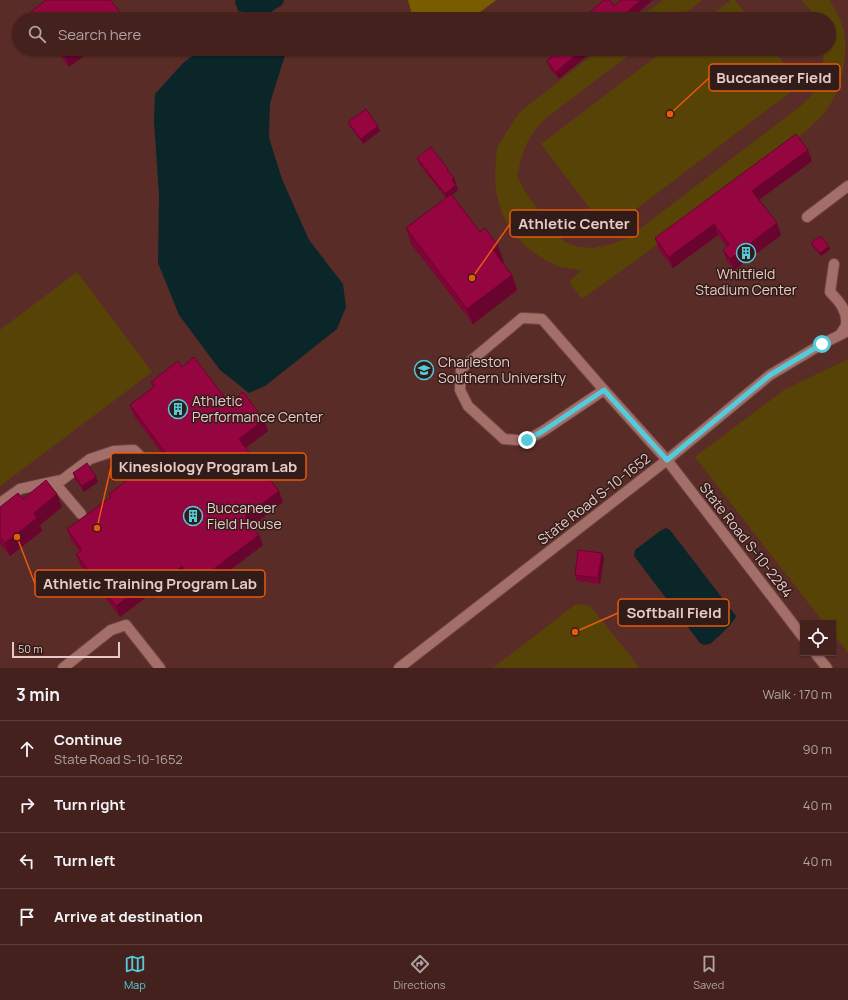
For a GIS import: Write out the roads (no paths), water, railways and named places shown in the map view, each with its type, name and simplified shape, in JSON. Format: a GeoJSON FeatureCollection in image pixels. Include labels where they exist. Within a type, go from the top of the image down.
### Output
{"type":"FeatureCollection","features":[{"type":"Feature","properties":{"kind":"street"},"geometry":{"type":"LineString","coordinates":[[807,217],[848,186]]}},
{"type":"Feature","properties":{"kind":"street"},"geometry":{"type":"LineString","coordinates":[[834,264],[830,292],[845,307],[847,316],[845,332]]}},
{"type":"Feature","properties":{"kind":"street"},"geometry":{"type":"LineString","coordinates":[[522,318],[542,319],[604,390],[527,440],[504,439],[468,406],[460,390],[461,369],[522,318]]}},
{"type":"Feature","properties":{"kind":"street","name":"State Road S-10-1652"},"geometry":{"type":"LineString","coordinates":[[399,668],[667,460],[770,375],[845,332]]}},
{"type":"Feature","properties":{"kind":"street","name":"State Road S-10-2284"},"geometry":{"type":"LineString","coordinates":[[604,390],[667,460],[800,633]]}},
{"type":"Feature","properties":{"kind":"street"},"geometry":{"type":"LineString","coordinates":[[0,503],[20,490],[62,480],[90,459],[114,451],[134,450],[150,466]]}},
{"type":"Feature","properties":{"kind":"street"},"geometry":{"type":"LineString","coordinates":[[54,482],[81,514]]}},
{"type":"Feature","properties":{"kind":"street"},"geometry":{"type":"LineString","coordinates":[[63,668],[111,630],[126,625],[160,668]]}},
{"type":"Feature","properties":{"kind":"street"},"geometry":{"type":"LineString","coordinates":[[818,656],[827,668]]}},
{"type":"Feature","properties":{"kind":"water"},"geometry":{"type":"Polygon","coordinates":[[[236,0],[284,0],[282,5],[271,12],[238,11],[235,2],[236,0]]]}},
{"type":"Feature","properties":{"kind":"water"},"geometry":{"type":"Polygon","coordinates":[[[192,56],[285,56],[270,103],[269,138],[282,179],[309,240],[343,284],[346,307],[337,329],[265,386],[249,393],[220,370],[179,315],[158,263],[159,195],[154,121],[155,94],[183,63],[192,56]]]}},
{"type":"Feature","properties":{"kind":"water"},"geometry":{"type":"Polygon","coordinates":[[[666,528],[670,530],[736,616],[729,626],[710,644],[704,645],[700,643],[634,556],[635,550],[666,528]]]}},
{"type":"Feature","properties":{"kind":"place","name":"Buccaneer Field"},"geometry":{"type":"Point","coordinates":[670,114]}},
{"type":"Feature","properties":{"kind":"place","name":"Whitfield Stadium Center"},"geometry":{"type":"Point","coordinates":[746,253]}},
{"type":"Feature","properties":{"kind":"place","name":"Athletic Center"},"geometry":{"type":"Point","coordinates":[472,278]}},
{"type":"Feature","properties":{"kind":"place","name":"Charleston Southern University"},"geometry":{"type":"Point","coordinates":[424,370]}},
{"type":"Feature","properties":{"kind":"place","name":"Athletic Performance Center"},"geometry":{"type":"Point","coordinates":[178,409]}},
{"type":"Feature","properties":{"kind":"place","name":"Buccaneer Field House"},"geometry":{"type":"Point","coordinates":[193,516]}},
{"type":"Feature","properties":{"kind":"place","name":"Kinesiology Program Lab"},"geometry":{"type":"Point","coordinates":[97,528]}},
{"type":"Feature","properties":{"kind":"place","name":"Athletic Training Program Lab"},"geometry":{"type":"Point","coordinates":[17,537]}},
{"type":"Feature","properties":{"kind":"place","name":"Softball Field"},"geometry":{"type":"Point","coordinates":[575,632]}}]}
